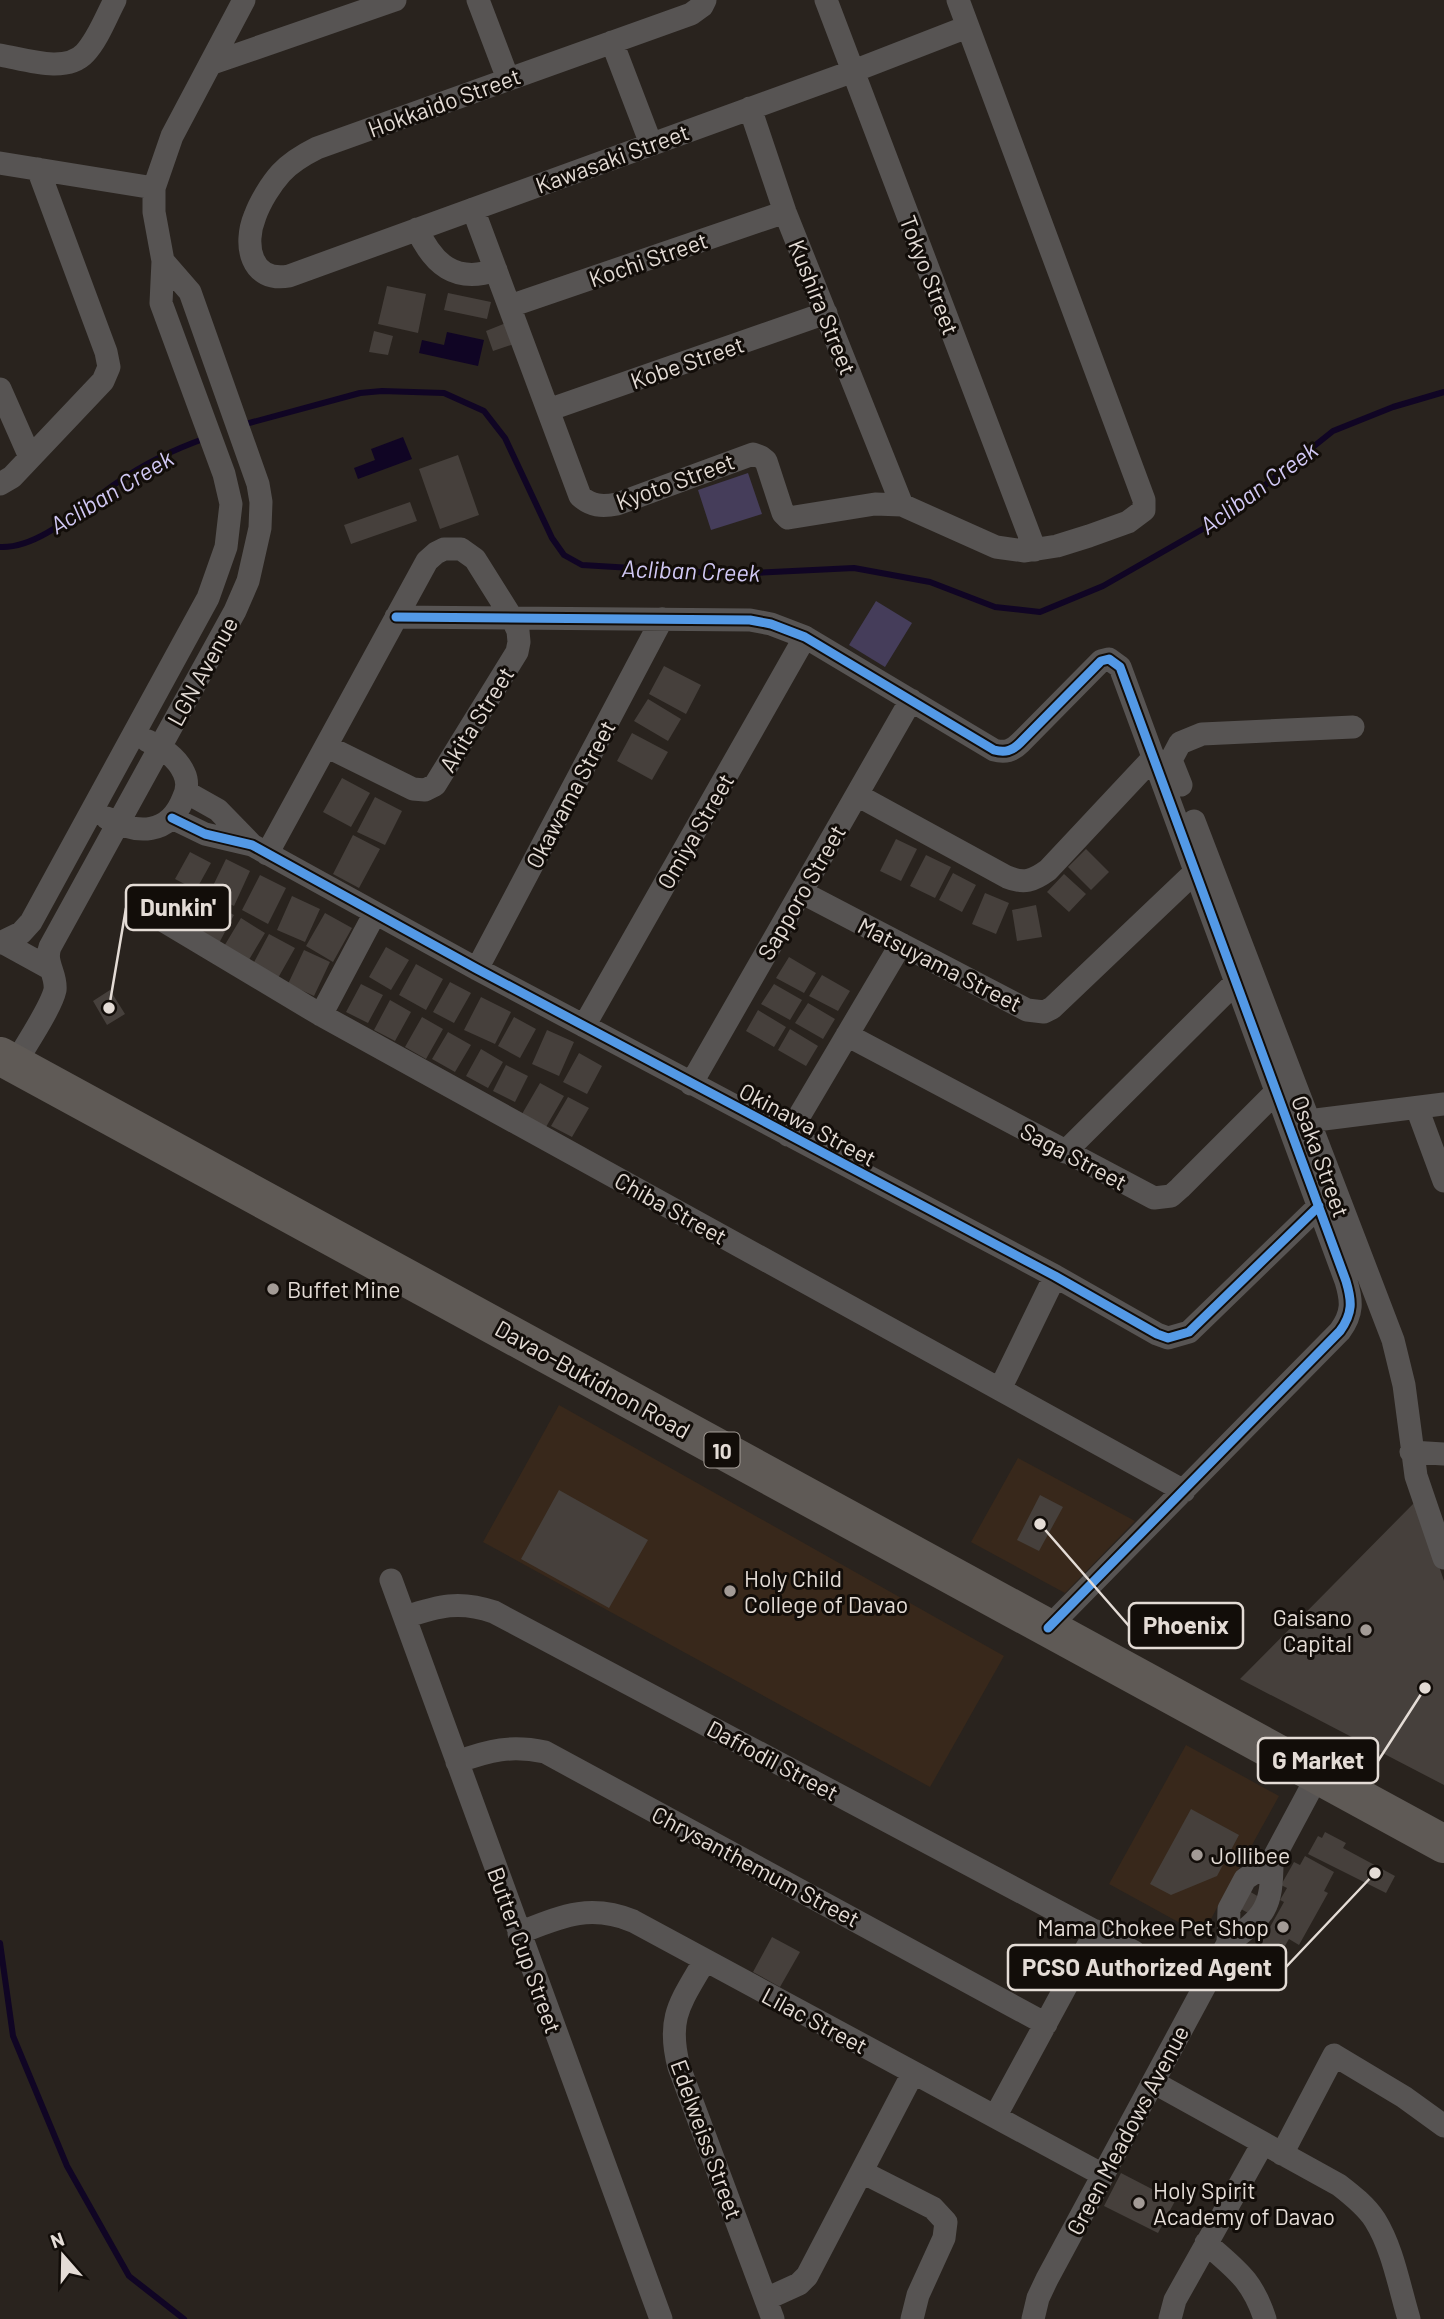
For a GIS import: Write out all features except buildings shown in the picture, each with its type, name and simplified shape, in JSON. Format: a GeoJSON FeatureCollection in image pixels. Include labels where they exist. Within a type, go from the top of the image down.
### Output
{"type":"FeatureCollection","features":[{"type":"Feature","properties":{"kind":"highway","name":"Davao-Bukidnon Road"},"geometry":{"type":"LineString","coordinates":[[8,1060],[1444,1844]]}},
{"type":"Feature","properties":{"kind":"street"},"geometry":{"type":"LineString","coordinates":[[0,55],[49,63],[74,60],[83,55],[90,46],[115,0]]}},
{"type":"Feature","properties":{"kind":"street","name":"LGN Avenue"},"geometry":{"type":"LineString","coordinates":[[1,943],[21,933],[31,922],[200,612],[219,571],[230,524],[231,504],[224,474],[161,303],[163,261],[154,212],[154,188],[172,136],[244,0]]}},
{"type":"Feature","properties":{"kind":"street"},"geometry":{"type":"LineString","coordinates":[[210,64],[395,0]]}},
{"type":"Feature","properties":{"kind":"street"},"geometry":{"type":"LineString","coordinates":[[478,0],[508,79]]}},
{"type":"Feature","properties":{"kind":"street","name":"Hokkaido Street"},"geometry":{"type":"LineString","coordinates":[[257,268],[250,247],[250,233],[255,216],[279,175],[297,158],[317,148],[691,14],[702,6],[705,0]]}},
{"type":"Feature","properties":{"kind":"street","name":"Tokyo Street"},"geometry":{"type":"LineString","coordinates":[[826,0],[851,72],[1035,550]]}},
{"type":"Feature","properties":{"kind":"street"},"geometry":{"type":"LineString","coordinates":[[958,0],[967,27]]}},
{"type":"Feature","properties":{"kind":"street","name":"Kawasaki Street"},"geometry":{"type":"LineString","coordinates":[[257,268],[266,276],[289,276],[851,72],[967,27]]}},
{"type":"Feature","properties":{"kind":"street","name":"Kyoto Street"},"geometry":{"type":"LineString","coordinates":[[473,209],[579,496],[596,506],[617,504],[753,454],[766,461],[783,513],[788,518],[875,504],[902,505],[996,547],[1025,551],[1078,540],[1128,522],[1144,510],[1144,500],[967,27]]}},
{"type":"Feature","properties":{"kind":"street"},"geometry":{"type":"LineString","coordinates":[[612,42],[651,144]]}},
{"type":"Feature","properties":{"kind":"street","name":"Kushira Street"},"geometry":{"type":"LineString","coordinates":[[750,108],[785,212],[902,505]]}},
{"type":"Feature","properties":{"kind":"street"},"geometry":{"type":"LineString","coordinates":[[0,163],[154,188]]}},
{"type":"Feature","properties":{"kind":"street"},"geometry":{"type":"LineString","coordinates":[[0,484],[12,477],[103,381],[109,367],[106,352],[38,169]]}},
{"type":"Feature","properties":{"kind":"street","name":"Kochi Street"},"geometry":{"type":"LineString","coordinates":[[510,306],[785,212]]}},
{"type":"Feature","properties":{"kind":"street"},"geometry":{"type":"LineString","coordinates":[[418,229],[426,248],[435,260],[445,267],[459,273],[474,274],[496,270]]}},
{"type":"Feature","properties":{"kind":"street","name":"LGN Avenue"},"geometry":{"type":"LineString","coordinates":[[8,1060],[53,996],[55,979],[48,957],[50,947],[227,626],[250,572],[260,528],[261,502],[252,464],[190,292],[163,261]]}},
{"type":"Feature","properties":{"kind":"street","name":"Kobe Street"},"geometry":{"type":"LineString","coordinates":[[548,410],[826,313]]}},
{"type":"Feature","properties":{"kind":"street"},"geometry":{"type":"LineString","coordinates":[[0,389],[30,457]]}},
{"type":"Feature","properties":{"kind":"street"},"geometry":{"type":"LineString","coordinates":[[231,504],[261,502]]}},
{"type":"Feature","properties":{"kind":"street"},"geometry":{"type":"LineString","coordinates":[[259,850],[326,746],[427,561],[436,553],[453,548],[461,549],[475,559],[512,618]]}},
{"type":"Feature","properties":{"kind":"street"},"geometry":{"type":"LineString","coordinates":[[200,612],[227,626]]}},
{"type":"Feature","properties":{"kind":"street"},"geometry":{"type":"LineString","coordinates":[[396,617],[750,620],[771,624],[805,637],[911,701]]}},
{"type":"Feature","properties":{"kind":"street","name":"Akita Street"},"geometry":{"type":"LineString","coordinates":[[326,746],[412,789],[425,790],[435,785],[517,652],[518,631],[512,618]]}},
{"type":"Feature","properties":{"kind":"street","name":"Okawama Street"},"geometry":{"type":"LineString","coordinates":[[477,969],[662,619]]}},
{"type":"Feature","properties":{"kind":"street","name":"Omiya Street"},"geometry":{"type":"LineString","coordinates":[[584,1026],[805,637]]}},
{"type":"Feature","properties":{"kind":"street","name":"Osaka Street"},"geometry":{"type":"LineString","coordinates":[[911,701],[994,750],[1009,751],[1020,743],[1093,667],[1109,659],[1115,662],[1124,676],[1351,1297],[1348,1320],[1048,1628]]}},
{"type":"Feature","properties":{"kind":"street","name":"Sapporo Street"},"geometry":{"type":"LineString","coordinates":[[691,1084],[911,701]]}},
{"type":"Feature","properties":{"kind":"street"},"geometry":{"type":"LineString","coordinates":[[1353,727],[1202,734],[1180,743],[1171,760],[1393,1340],[1404,1385],[1416,1476],[1444,1558]]}},
{"type":"Feature","properties":{"kind":"street"},"geometry":{"type":"LineString","coordinates":[[92,810],[118,824],[141,830],[153,828],[172,818],[186,792],[184,773],[170,755],[134,734]]}},
{"type":"Feature","properties":{"kind":"street"},"geometry":{"type":"LineString","coordinates":[[857,795],[1007,877],[1028,882],[1048,870],[1154,757]]}},
{"type":"Feature","properties":{"kind":"street"},"geometry":{"type":"LineString","coordinates":[[186,792],[218,810],[259,850]]}},
{"type":"Feature","properties":{"kind":"street"},"geometry":{"type":"LineString","coordinates":[[172,818],[205,834],[259,850]]}},
{"type":"Feature","properties":{"kind":"street","name":"Okinawa Street"},"geometry":{"type":"LineString","coordinates":[[259,850],[1168,1338],[1179,1337],[1199,1325],[1319,1206]]}},
{"type":"Feature","properties":{"kind":"street","name":"Matsuyama Street"},"geometry":{"type":"LineString","coordinates":[[801,892],[1027,1010],[1044,1012],[1196,871]]}},
{"type":"Feature","properties":{"kind":"street"},"geometry":{"type":"LineString","coordinates":[[321,1015],[375,913]]}},
{"type":"Feature","properties":{"kind":"street","name":"Chiba Street"},"geometry":{"type":"LineString","coordinates":[[162,920],[321,1015],[1184,1491]]}},
{"type":"Feature","properties":{"kind":"street"},"geometry":{"type":"LineString","coordinates":[[1,943],[51,969]]}},
{"type":"Feature","properties":{"kind":"street"},"geometry":{"type":"LineString","coordinates":[[788,1135],[901,944]]}},
{"type":"Feature","properties":{"kind":"street"},"geometry":{"type":"LineString","coordinates":[[1065,1152],[1236,982]]}},
{"type":"Feature","properties":{"kind":"street","name":"Saga Street"},"geometry":{"type":"LineString","coordinates":[[847,1035],[1154,1198],[1163,1198],[1180,1188],[1277,1091]]}},
{"type":"Feature","properties":{"kind":"street"},"geometry":{"type":"LineString","coordinates":[[1308,1121],[1444,1104]]}},
{"type":"Feature","properties":{"kind":"street"},"geometry":{"type":"LineString","coordinates":[[1418,1108],[1444,1181]]}},
{"type":"Feature","properties":{"kind":"street"},"geometry":{"type":"LineString","coordinates":[[1000,1389],[1055,1276]]}},
{"type":"Feature","properties":{"kind":"street"},"geometry":{"type":"LineString","coordinates":[[1411,1452],[1444,1454]]}},
{"type":"Feature","properties":{"kind":"street","name":"Butter Cup Street"},"geometry":{"type":"LineString","coordinates":[[391,1580],[661,2319]]}},
{"type":"Feature","properties":{"kind":"street","name":"Daffodil Street"},"geometry":{"type":"LineString","coordinates":[[405,1617],[450,1605],[473,1604],[494,1612],[1134,1952]]}},
{"type":"Feature","properties":{"kind":"street","name":"Chrysanthemum Street"},"geometry":{"type":"LineString","coordinates":[[457,1762],[503,1748],[545,1752],[1046,2024]]}},
{"type":"Feature","properties":{"kind":"street","name":"Green Meadows Avenue"},"geometry":{"type":"LineString","coordinates":[[1033,2319],[1047,2278],[1228,1944],[1256,1923],[1272,1893],[1272,1861],[1318,1775]]}},
{"type":"Feature","properties":{"kind":"street","name":"Lilac Street"},"geometry":{"type":"LineString","coordinates":[[519,1933],[580,1912],[601,1911],[633,1921],[1103,2175]]}},
{"type":"Feature","properties":{"kind":"street"},"geometry":{"type":"LineString","coordinates":[[995,2117],[1096,1931]]}},
{"type":"Feature","properties":{"kind":"street","name":"Edelweiss Street"},"geometry":{"type":"LineString","coordinates":[[705,1960],[678,2008],[673,2027],[673,2045],[770,2309]]}},
{"type":"Feature","properties":{"kind":"street"},"geometry":{"type":"LineString","coordinates":[[1170,2319],[1175,2300],[1206,2243],[1334,2055],[1404,2097],[1444,2126]]}},
{"type":"Feature","properties":{"kind":"street"},"geometry":{"type":"LineString","coordinates":[[770,2309],[807,2276],[913,2073]]}},
{"type":"Feature","properties":{"kind":"street"},"geometry":{"type":"LineString","coordinates":[[1153,2082],[1339,2185],[1358,2200],[1373,2217],[1391,2257],[1409,2319]]}},
{"type":"Feature","properties":{"kind":"street"},"geometry":{"type":"LineString","coordinates":[[862,2172],[933,2208],[946,2222],[944,2238],[918,2295],[912,2319]]}},
{"type":"Feature","properties":{"kind":"street"},"geometry":{"type":"LineString","coordinates":[[1206,2243],[1244,2276],[1258,2296],[1265,2319]]}},
{"type":"Feature","properties":{"kind":"shaded area"},"geometry":{"type":"Polygon","coordinates":[[[447,332],[484,340],[478,366],[419,353],[422,340],[444,345],[447,332]]]}},
{"type":"Feature","properties":{"kind":"shaded area"},"geometry":{"type":"Polygon","coordinates":[[[403,437],[412,459],[358,479],[354,468],[375,460],[371,449],[403,437]]]}},
{"type":"Feature","properties":{"kind":"shaded area"},"geometry":{"type":"Polygon","coordinates":[[[748,473],[762,514],[711,530],[698,490],[748,473]]]}},
{"type":"Feature","properties":{"kind":"shaded area"},"geometry":{"type":"Polygon","coordinates":[[[876,601],[912,623],[885,667],[849,645],[876,601]]]}},
{"type":"Feature","properties":{"kind":"shaded area","name":"Holy Child College of Davao"},"geometry":{"type":"Polygon","coordinates":[[[559,1405],[1004,1656],[930,1787],[483,1542],[559,1405]]]}},
{"type":"Feature","properties":{"kind":"shaded area"},"geometry":{"type":"Polygon","coordinates":[[[1018,1458],[1135,1521],[1065,1593],[971,1542],[1018,1458]]]}},
{"type":"Feature","properties":{"kind":"shaded area"},"geometry":{"type":"Polygon","coordinates":[[[1186,1745],[1279,1796],[1202,1935],[1109,1884],[1186,1745]]]}},
{"type":"Feature","properties":{"kind":"waterway","name":"Acliban Creek"},"geometry":{"type":"LineString","coordinates":[[242,425],[360,393],[444,393],[484,411],[505,438],[552,538],[564,555],[582,565],[732,574],[854,568],[930,582],[995,607],[1040,612],[1103,586],[1229,514],[1333,431],[1393,407],[1444,392]]}},
{"type":"Feature","properties":{"kind":"waterway","name":"Acliban Creek"},"geometry":{"type":"LineString","coordinates":[[0,547],[15,546],[47,533],[139,469],[206,438]]}},
{"type":"Feature","properties":{"kind":"waterway"},"geometry":{"type":"LineString","coordinates":[[0,1943],[13,2036],[67,2166],[129,2276],[184,2319]]}},
{"type":"Feature","properties":{"kind":"cycle path"},"geometry":{"type":"LineString","coordinates":[[396,617],[750,620],[771,624],[805,637],[994,750],[1002,751],[1017,746],[1101,661],[1109,659],[1120,667],[1346,1281],[1350,1307],[1340,1331],[1048,1628]]}},
{"type":"Feature","properties":{"kind":"cycle path"},"geometry":{"type":"LineString","coordinates":[[172,818],[205,834],[252,845],[477,969],[1168,1338],[1189,1332],[1319,1206]]}},
{"type":"Feature","properties":{"kind":"place","name":"Dunkin'"},"geometry":{"type":"Point","coordinates":[109,1008]}},
{"type":"Feature","properties":{"kind":"place","name":"Buffet Mine"},"geometry":{"type":"Point","coordinates":[273,1289]}},
{"type":"Feature","properties":{"kind":"place","name":"Phoenix"},"geometry":{"type":"Point","coordinates":[1040,1524]}},
{"type":"Feature","properties":{"kind":"place","name":"Holy Child College of Davao"},"geometry":{"type":"Point","coordinates":[730,1591]}},
{"type":"Feature","properties":{"kind":"place","name":"Gaisano Capital"},"geometry":{"type":"Point","coordinates":[1366,1630]}},
{"type":"Feature","properties":{"kind":"place","name":"G Market"},"geometry":{"type":"Point","coordinates":[1425,1688]}},
{"type":"Feature","properties":{"kind":"place","name":"Jollibee"},"geometry":{"type":"Point","coordinates":[1197,1855]}},
{"type":"Feature","properties":{"kind":"place","name":"PCSO Authorized Agent"},"geometry":{"type":"Point","coordinates":[1375,1873]}},
{"type":"Feature","properties":{"kind":"place","name":"Mama Chokee Pet Shop"},"geometry":{"type":"Point","coordinates":[1283,1927]}},
{"type":"Feature","properties":{"kind":"place","name":"Holy Spirit Academy of Davao"},"geometry":{"type":"Point","coordinates":[1139,2203]}}]}
